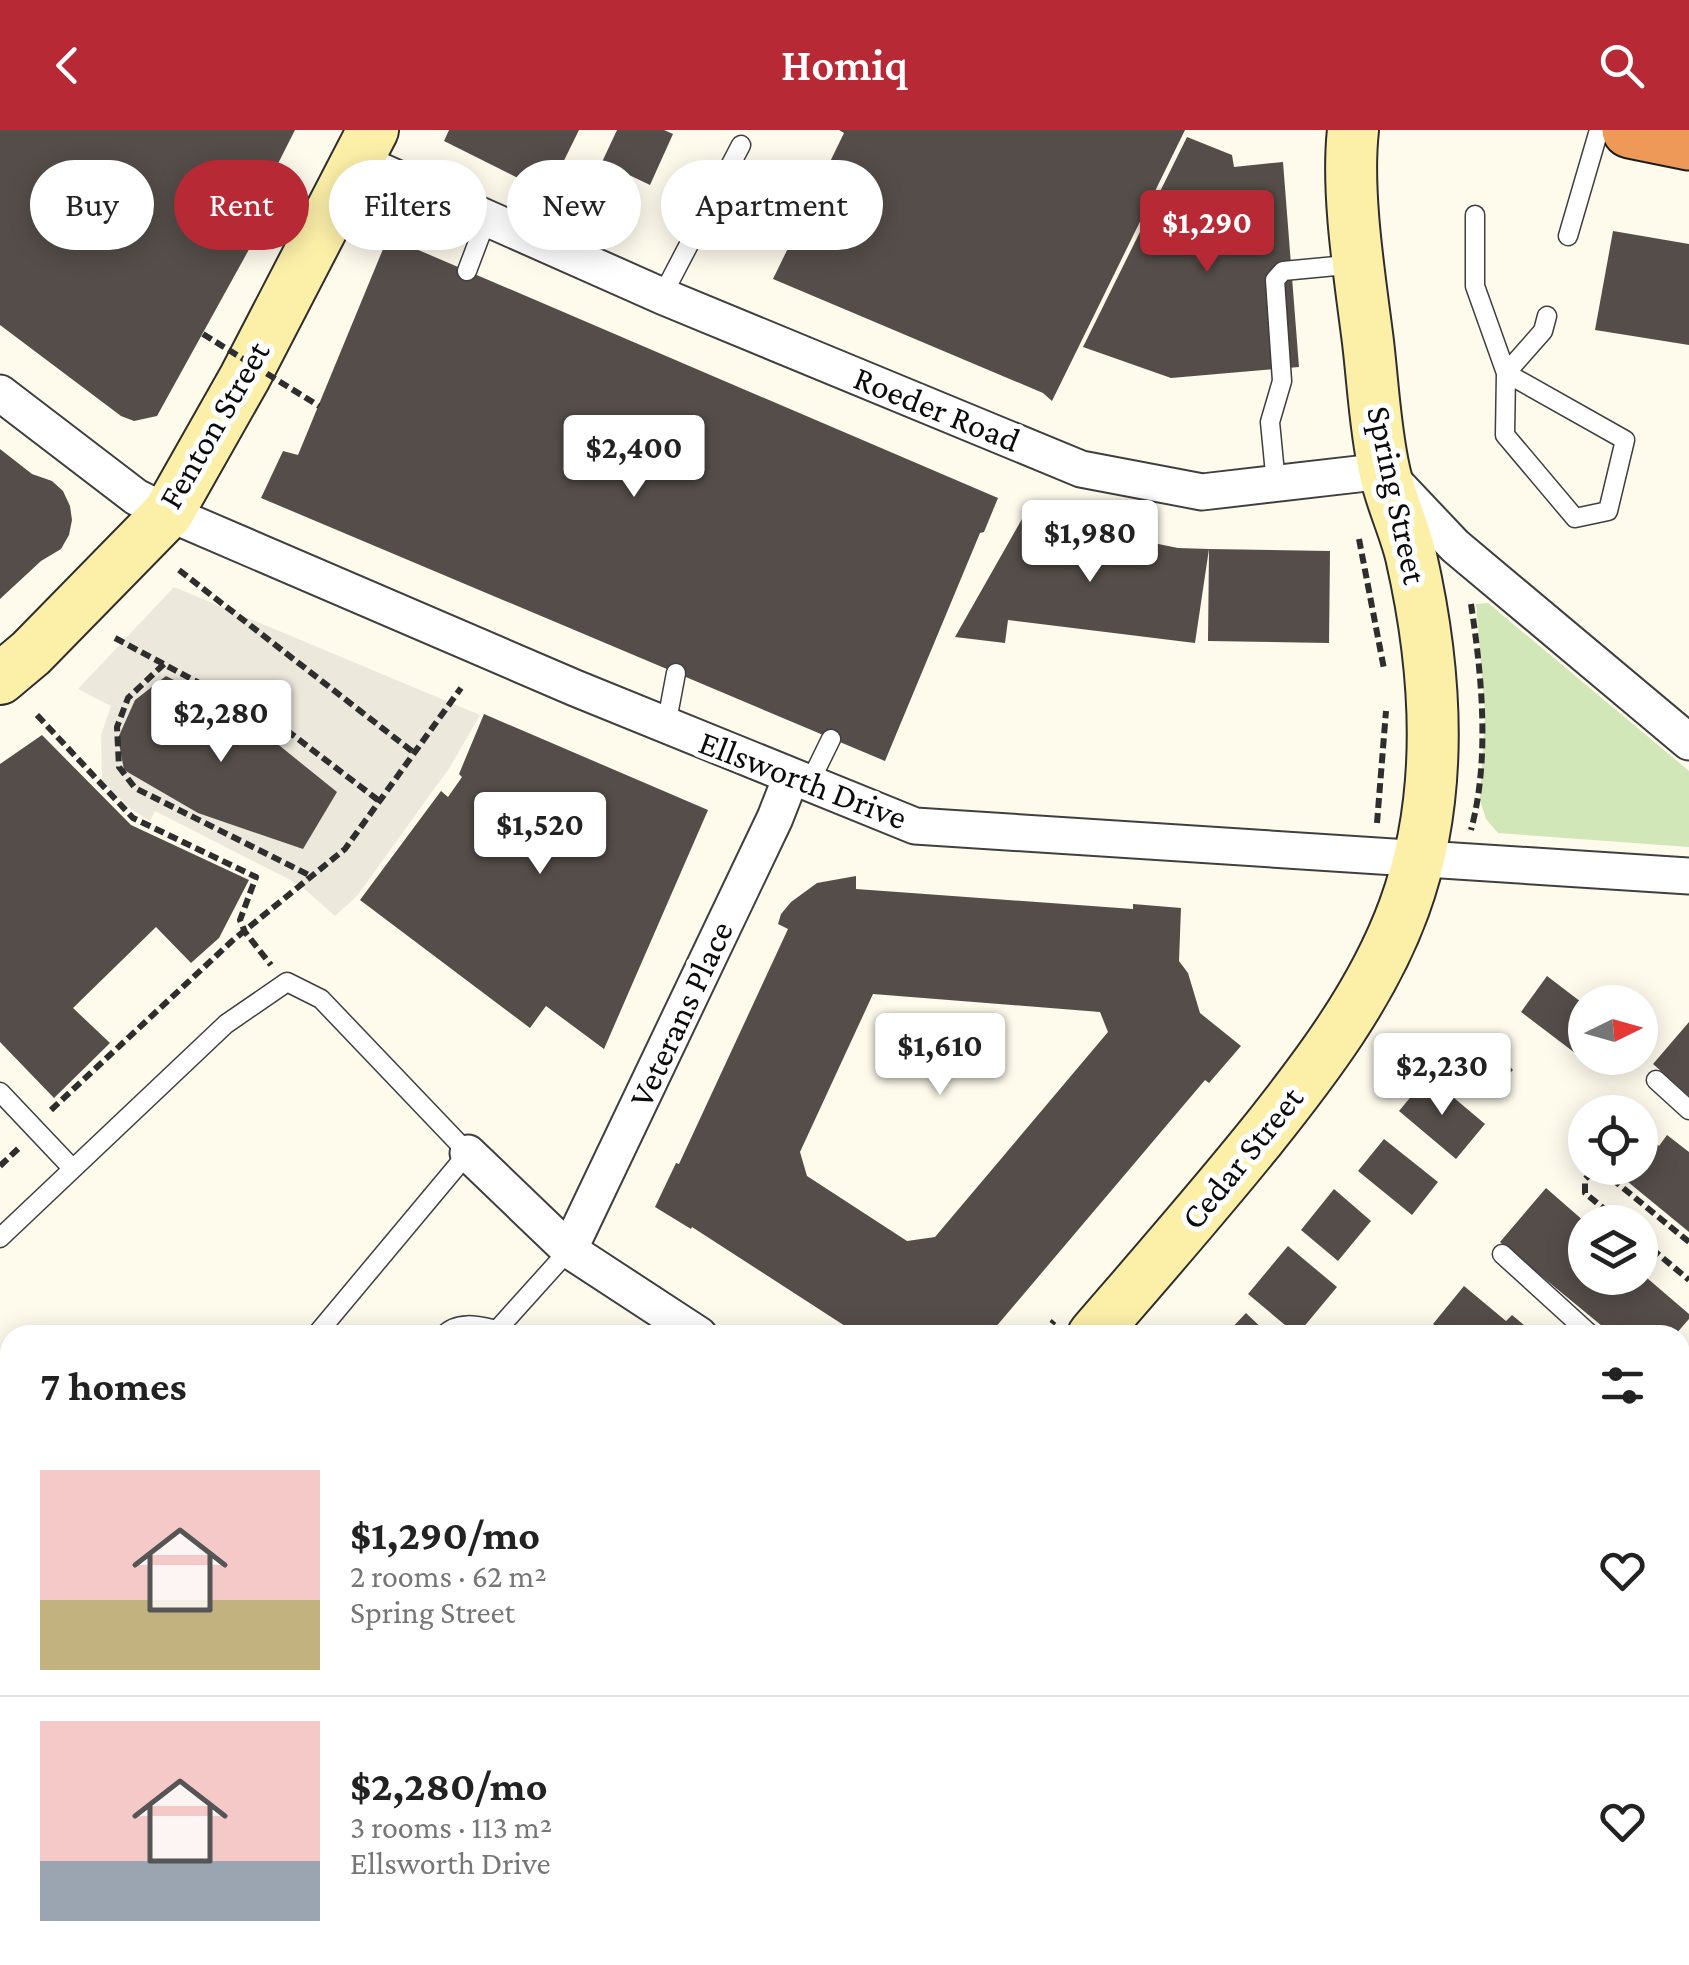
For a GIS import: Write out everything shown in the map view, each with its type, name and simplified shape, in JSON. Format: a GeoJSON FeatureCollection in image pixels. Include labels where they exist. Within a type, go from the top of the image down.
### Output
{"type":"FeatureCollection","features":[{"type":"Feature","properties":{"kind":"highway"},"geometry":{"type":"LineString","coordinates":[[1630,130],[1689,142]]}},
{"type":"Feature","properties":{"kind":"street","name":"Spring Street"},"geometry":{"type":"LineString","coordinates":[[1353,130],[1358,264],[1384,471],[1410,553],[1428,639],[1434,722],[1427,809],[1395,857]]}},
{"type":"Feature","properties":{"kind":"street","name":"Roeder Road"},"geometry":{"type":"LineString","coordinates":[[365,146],[389,160]]}},
{"type":"Feature","properties":{"kind":"street","name":"Fenton Street"},"geometry":{"type":"LineString","coordinates":[[0,679],[31,653],[168,512],[365,146]]}},
{"type":"Feature","properties":{"kind":"street","name":"Roeder Road"},"geometry":{"type":"LineString","coordinates":[[487,218],[662,296],[1081,468],[1202,492],[1384,471]]}},
{"type":"Feature","properties":{"kind":"street","name":"Ellsworth Drive"},"geometry":{"type":"LineString","coordinates":[[0,393],[136,497],[666,726],[915,826],[1689,876]]}},
{"type":"Feature","properties":{"kind":"street"},"geometry":{"type":"LineString","coordinates":[[1384,471],[1454,546],[1689,742]]}},
{"type":"Feature","properties":{"kind":"street","name":"Veterans Place"},"geometry":{"type":"LineString","coordinates":[[569,1250],[775,818],[800,781]]}},
{"type":"Feature","properties":{"kind":"street","name":"Cedar Street"},"geometry":{"type":"LineString","coordinates":[[1077,1325],[1214,1196],[1321,1062],[1386,951],[1405,906],[1395,857]]}},
{"type":"Feature","properties":{"kind":"street"},"geometry":{"type":"LineString","coordinates":[[468,1153],[569,1250],[683,1325]]}},
{"type":"Feature","properties":{"kind":"lane"},"geometry":{"type":"LineString","coordinates":[[1568,236],[1599,130]]}},
{"type":"Feature","properties":{"kind":"lane"},"geometry":{"type":"LineString","coordinates":[[662,296],[740,144]]}},
{"type":"Feature","properties":{"kind":"lane"},"geometry":{"type":"LineString","coordinates":[[1475,215],[1475,286],[1506,372],[1505,435],[1575,518],[1608,511],[1625,440],[1506,372]]}},
{"type":"Feature","properties":{"kind":"lane"},"geometry":{"type":"LineString","coordinates":[[467,272],[475,250]]}},
{"type":"Feature","properties":{"kind":"lane"},"geometry":{"type":"LineString","coordinates":[[1276,484],[1270,422],[1282,381],[1274,280],[1283,271],[1358,264]]}},
{"type":"Feature","properties":{"kind":"lane"},"geometry":{"type":"LineString","coordinates":[[1506,372],[1543,331],[1547,316]]}},
{"type":"Feature","properties":{"kind":"lane"},"geometry":{"type":"LineString","coordinates":[[666,726],[676,673]]}},
{"type":"Feature","properties":{"kind":"lane"},"geometry":{"type":"LineString","coordinates":[[800,781],[831,739]]}},
{"type":"Feature","properties":{"kind":"lane"},"geometry":{"type":"LineString","coordinates":[[0,1238],[226,1024],[286,982],[322,999],[468,1153],[324,1325]]}},
{"type":"Feature","properties":{"kind":"lane"},"geometry":{"type":"LineString","coordinates":[[1656,1080],[1689,1110]]}},
{"type":"Feature","properties":{"kind":"lane"},"geometry":{"type":"LineString","coordinates":[[0,1092],[72,1168]]}},
{"type":"Feature","properties":{"kind":"lane"},"geometry":{"type":"LineString","coordinates":[[504,1325],[569,1250]]}},
{"type":"Feature","properties":{"kind":"lane"},"geometry":{"type":"LineString","coordinates":[[1502,1254],[1580,1325]]}},
{"type":"Feature","properties":{"kind":"path"},"geometry":{"type":"LineString","coordinates":[[203,334],[319,406]]}},
{"type":"Feature","properties":{"kind":"path"},"geometry":{"type":"LineString","coordinates":[[1360,544],[1385,676]]}},
{"type":"Feature","properties":{"kind":"path"},"geometry":{"type":"LineString","coordinates":[[179,570],[413,752]]}},
{"type":"Feature","properties":{"kind":"path"},"geometry":{"type":"LineString","coordinates":[[115,638],[284,729],[378,800]]}},
{"type":"Feature","properties":{"kind":"path"},"geometry":{"type":"LineString","coordinates":[[164,664],[128,698],[117,726],[119,767],[135,788],[311,876]]}},
{"type":"Feature","properties":{"kind":"path"},"geometry":{"type":"LineString","coordinates":[[36,1130],[55,1104],[245,932],[345,849],[462,688]]}},
{"type":"Feature","properties":{"kind":"path"},"geometry":{"type":"LineString","coordinates":[[1386,696],[1381,802],[1395,857]]}},
{"type":"Feature","properties":{"kind":"path"},"geometry":{"type":"LineString","coordinates":[[37,715],[133,818],[256,877],[240,920],[266,959]]}},
{"type":"Feature","properties":{"kind":"path"},"geometry":{"type":"LineString","coordinates":[[1600,1205],[1586,1193],[1585,1179],[1598,1171],[1644,1205]]}},
{"type":"Feature","properties":{"kind":"path"},"geometry":{"type":"LineString","coordinates":[[1658,1217],[1689,1242]]}},
{"type":"Feature","properties":{"kind":"path"},"geometry":{"type":"LineString","coordinates":[[1658,1254],[1689,1280]]}},
{"type":"Feature","properties":{"kind":"green space"},"geometry":{"type":"Polygon","coordinates":[[[1488,603],[1689,771],[1689,847],[1498,833],[1486,819],[1480,800],[1485,715],[1476,604],[1488,603]]]}},
{"type":"Feature","properties":{"kind":"shaded area"},"geometry":{"type":"Polygon","coordinates":[[[174,587],[480,715],[450,767],[357,896],[335,916],[300,885],[155,811],[150,821],[128,807],[102,780],[101,735],[111,706],[78,689],[174,587]]]}},
{"type":"Feature","properties":{"kind":"building"},"geometry":{"type":"Polygon","coordinates":[[[0,130],[295,130],[280,160],[174,160],[174,250],[249,250],[157,416],[134,421],[121,416],[0,325],[0,130]]]}},
{"type":"Feature","properties":{"kind":"building"},"geometry":{"type":"Polygon","coordinates":[[[449,130],[579,130],[564,160],[507,160],[507,172],[444,141],[449,130]]]}},
{"type":"Feature","properties":{"kind":"building"},"geometry":{"type":"Polygon","coordinates":[[[617,130],[664,130],[673,134],[650,185],[641,181],[641,160],[603,160],[617,130]]]}},
{"type":"Feature","properties":{"kind":"building"},"geometry":{"type":"Polygon","coordinates":[[[839,130],[1185,130],[1052,401],[1043,393],[773,279],[787,250],[883,250],[883,160],[831,160],[844,133],[839,130]]]}},
{"type":"Feature","properties":{"kind":"building"},"geometry":{"type":"Polygon","coordinates":[[[1187,137],[1232,155],[1234,167],[1283,162],[1299,367],[1171,378],[1083,347],[1187,137]]]}},
{"type":"Feature","properties":{"kind":"building"},"geometry":{"type":"Polygon","coordinates":[[[1613,231],[1689,244],[1689,345],[1595,330],[1613,231]]]}},
{"type":"Feature","properties":{"kind":"building"},"geometry":{"type":"Polygon","coordinates":[[[383,250],[418,250],[998,498],[885,761],[261,498],[283,451],[298,455],[383,250]]]}},
{"type":"Feature","properties":{"kind":"building"},"geometry":{"type":"Polygon","coordinates":[[[0,449],[32,474],[52,481],[63,491],[72,520],[61,549],[41,561],[0,599],[0,449]]]}},
{"type":"Feature","properties":{"kind":"building"},"geometry":{"type":"Polygon","coordinates":[[[1022,519],[1120,531],[1119,536],[1178,548],[1209,549],[1195,643],[1008,620],[1005,643],[955,637],[1022,519]]]}},
{"type":"Feature","properties":{"kind":"building"},"geometry":{"type":"Polygon","coordinates":[[[1209,549],[1330,551],[1329,643],[1208,641],[1209,549]]]}},
{"type":"Feature","properties":{"kind":"building"},"geometry":{"type":"Polygon","coordinates":[[[166,676],[239,713],[337,792],[303,849],[198,813],[124,770],[118,738],[135,700],[166,676]]]}},
{"type":"Feature","properties":{"kind":"building"},"geometry":{"type":"Polygon","coordinates":[[[484,714],[708,810],[604,1049],[546,1006],[530,1028],[360,900],[441,791],[448,797],[462,777],[459,774],[484,714]]]}},
{"type":"Feature","properties":{"kind":"building"},"geometry":{"type":"Polygon","coordinates":[[[42,735],[131,825],[249,880],[219,938],[191,963],[156,927],[73,1008],[110,1043],[54,1098],[0,1042],[0,764],[42,735]]]}},
{"type":"Feature","properties":{"kind":"building"},"geometry":{"type":"Polygon","coordinates":[[[856,876],[856,889],[1133,909],[1133,904],[1181,908],[1179,961],[1188,973],[1200,1013],[1241,1046],[1209,1083],[1205,1080],[997,1325],[844,1325],[655,1207],[676,1163],[679,1164],[788,929],[778,924],[791,902],[817,883],[856,876]],[[873,994],[800,1152],[807,1176],[907,1241],[935,1237],[1108,1032],[1100,1012],[873,994]]]}},
{"type":"Feature","properties":{"kind":"building"},"geometry":{"type":"Polygon","coordinates":[[[1547,976],[1568,992],[1568,1048],[1521,1012],[1547,976]]]}},
{"type":"Feature","properties":{"kind":"building"},"geometry":{"type":"Polygon","coordinates":[[[1689,1022],[1689,1096],[1658,1068],[1658,1058],[1689,1022]]]}},
{"type":"Feature","properties":{"kind":"building"},"geometry":{"type":"Polygon","coordinates":[[[1480,1036],[1513,1070],[1484,1098],[1450,1065],[1480,1036]]]}},
{"type":"Feature","properties":{"kind":"building"},"geometry":{"type":"Polygon","coordinates":[[[1428,1076],[1485,1124],[1456,1159],[1399,1111],[1428,1076]]]}},
{"type":"Feature","properties":{"kind":"building"},"geometry":{"type":"Polygon","coordinates":[[[1667,1135],[1689,1152],[1689,1232],[1632,1185],[1658,1185],[1658,1145],[1667,1135]]]}},
{"type":"Feature","properties":{"kind":"building"},"geometry":{"type":"Polygon","coordinates":[[[1384,1139],[1438,1182],[1412,1215],[1358,1171],[1384,1139]]]}},
{"type":"Feature","properties":{"kind":"building"},"geometry":{"type":"Polygon","coordinates":[[[1546,1188],[1568,1207],[1568,1295],[1658,1295],[1658,1287],[1689,1314],[1684,1325],[1601,1325],[1500,1242],[1546,1188]]]}},
{"type":"Feature","properties":{"kind":"building"},"geometry":{"type":"Polygon","coordinates":[[[1334,1189],[1371,1221],[1338,1261],[1301,1230],[1334,1189]]]}},
{"type":"Feature","properties":{"kind":"building"},"geometry":{"type":"Polygon","coordinates":[[[1288,1246],[1337,1287],[1305,1325],[1285,1325],[1248,1294],[1288,1246]]]}},
{"type":"Feature","properties":{"kind":"building"},"geometry":{"type":"Polygon","coordinates":[[[1464,1286],[1506,1321],[1512,1315],[1524,1325],[1434,1325],[1464,1286]]]}},
{"type":"Feature","properties":{"kind":"building"},"geometry":{"type":"Polygon","coordinates":[[[1246,1313],[1259,1325],[1235,1325],[1246,1313]]]}}]}
